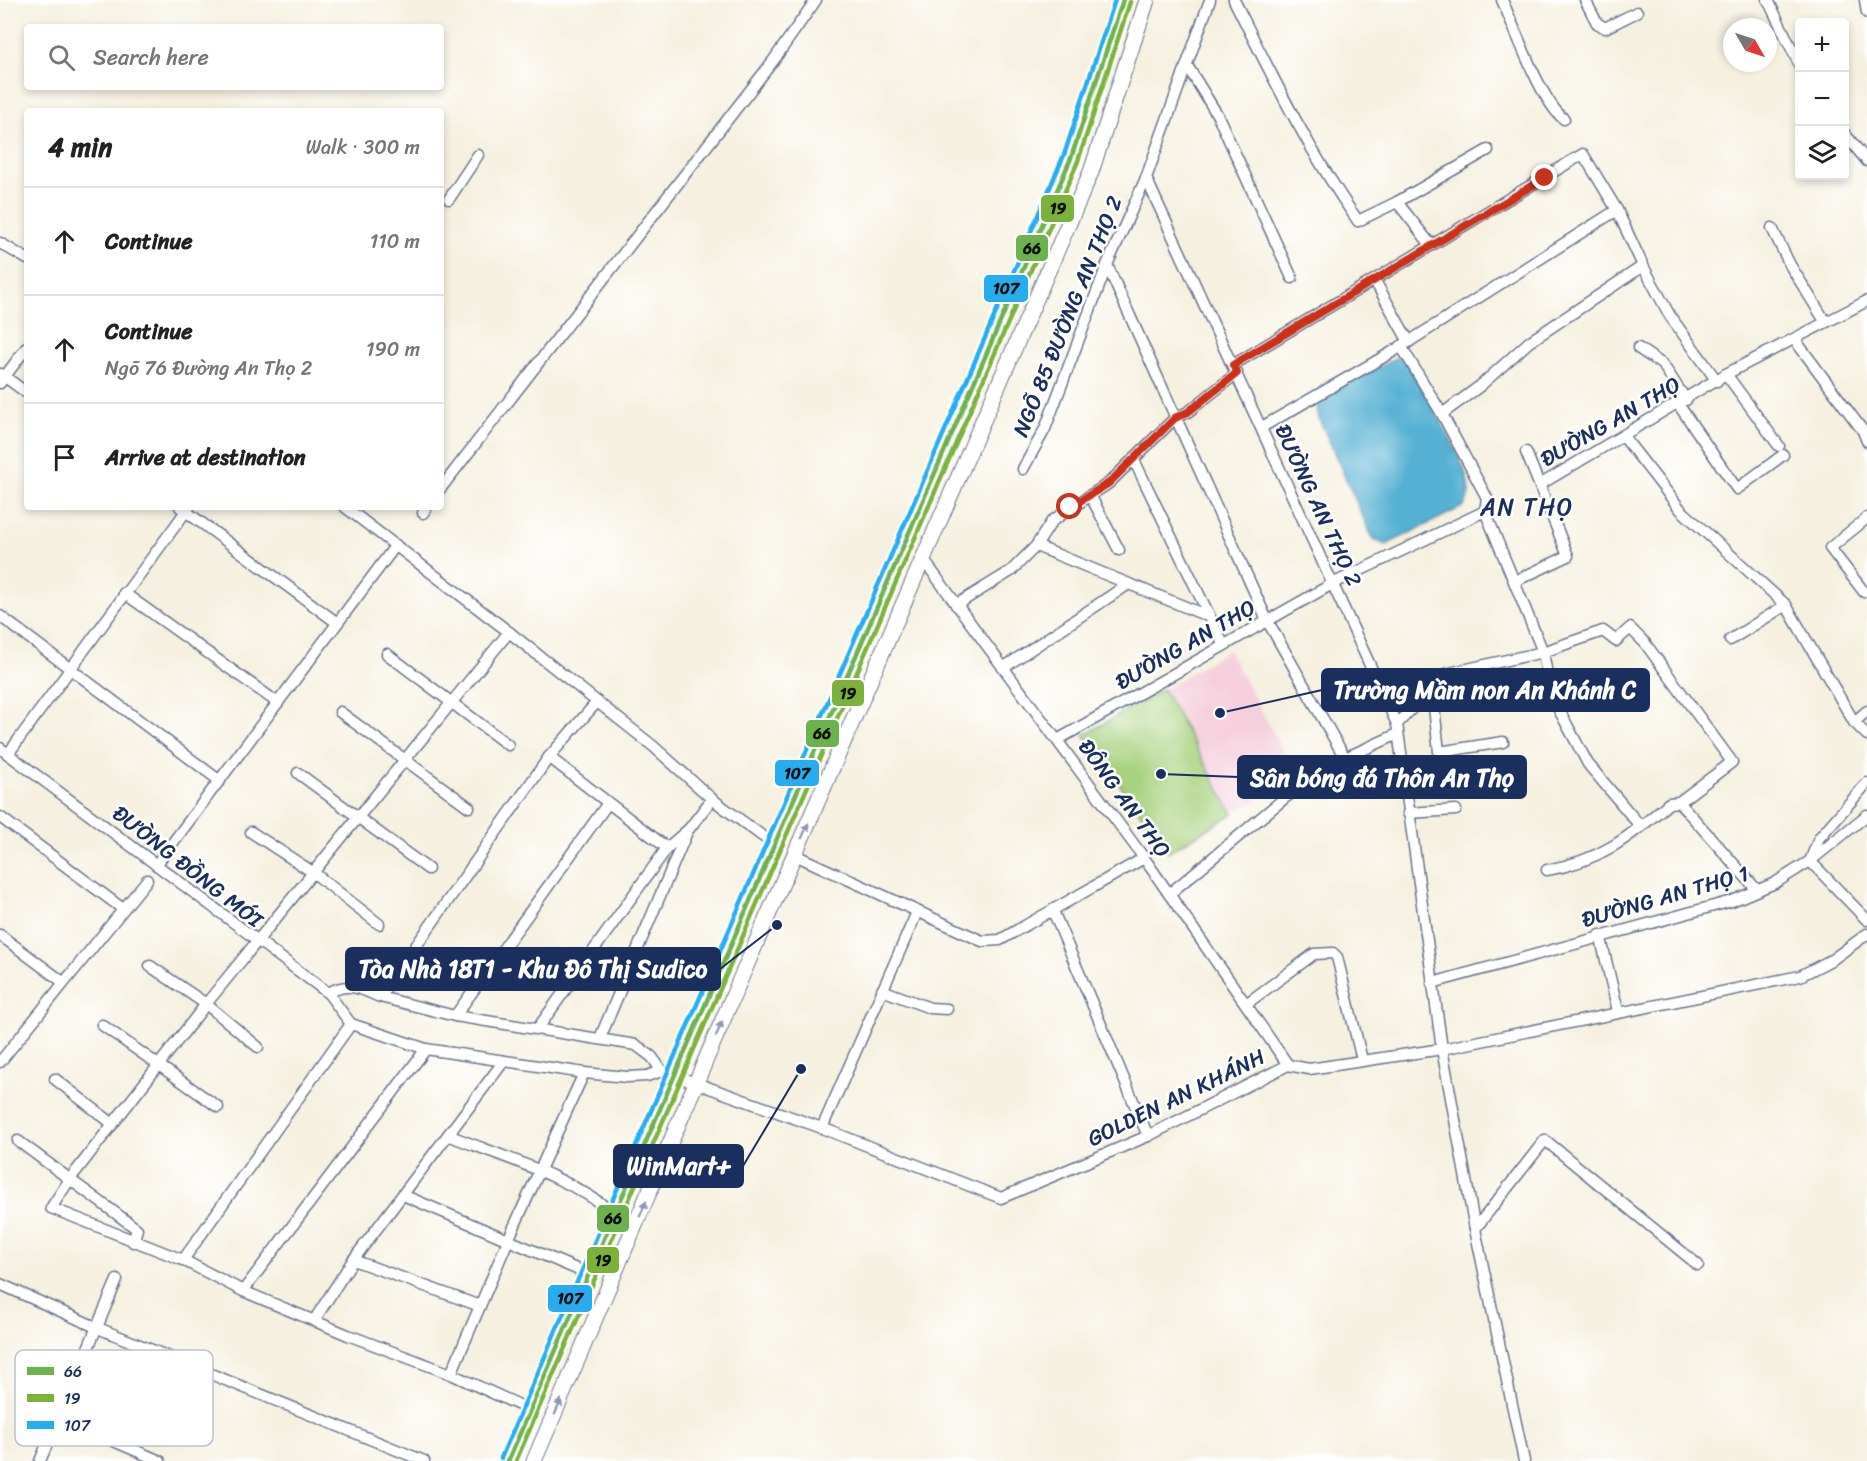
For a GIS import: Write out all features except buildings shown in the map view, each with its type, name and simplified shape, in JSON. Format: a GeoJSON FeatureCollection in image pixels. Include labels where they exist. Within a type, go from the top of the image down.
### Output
{"type":"FeatureCollection","features":[{"type":"Feature","properties":{"kind":"street"},"geometry":{"type":"LineString","coordinates":[[444,484],[505,402],[766,70],[816,0]]}},
{"type":"Feature","properties":{"kind":"street"},"geometry":{"type":"LineString","coordinates":[[508,1461],[615,1214],[668,1073],[773,843],[1071,158],[1124,0]]}},
{"type":"Feature","properties":{"kind":"street"},"geometry":{"type":"LineString","coordinates":[[534,1461],[1091,172],[1147,0]]}},
{"type":"Feature","properties":{"kind":"street"},"geometry":{"type":"LineString","coordinates":[[1146,178],[1188,67],[1210,0]]}},
{"type":"Feature","properties":{"kind":"street"},"geometry":{"type":"LineString","coordinates":[[1234,0],[1276,85],[1334,187],[1358,221],[1397,202],[1488,150]]}},
{"type":"Feature","properties":{"kind":"street"},"geometry":{"type":"LineString","coordinates":[[1502,0],[1540,84],[1554,110],[1564,119]]}},
{"type":"Feature","properties":{"kind":"street"},"geometry":{"type":"LineString","coordinates":[[1585,0],[1597,23],[1605,28],[1637,12]]}},
{"type":"Feature","properties":{"kind":"street"},"geometry":{"type":"LineString","coordinates":[[1768,0],[1795,56]]}},
{"type":"Feature","properties":{"kind":"street"},"geometry":{"type":"LineString","coordinates":[[1865,0],[1867,13]]}},
{"type":"Feature","properties":{"kind":"street"},"geometry":{"type":"LineString","coordinates":[[1188,67],[1218,116],[1292,278]]}},
{"type":"Feature","properties":{"kind":"street"},"geometry":{"type":"LineString","coordinates":[[1849,138],[1867,161]]}},
{"type":"Feature","properties":{"kind":"street"},"geometry":{"type":"LineString","coordinates":[[956,605],[1011,571],[1036,546],[1052,521],[1109,483],[1175,418],[1188,412],[1235,369],[1583,154],[1617,210],[1642,267],[1670,316],[1781,451],[1737,489],[1682,402],[1663,365],[1638,348]]}},
{"type":"Feature","properties":{"kind":"street"},"geometry":{"type":"LineString","coordinates":[[449,199],[478,155]]}},
{"type":"Feature","properties":{"kind":"street","name":"NGÕ 85 ĐƯỜNG AN THỌ 2"},"geometry":{"type":"LineString","coordinates":[[1023,469],[1045,429],[1107,265],[1146,178]]}},
{"type":"Feature","properties":{"kind":"street","name":"ĐƯỜNG AN THỌ 2"},"geometry":{"type":"LineString","coordinates":[[1146,178],[1334,583],[1397,729],[1443,1049],[1475,1228],[1524,1461]]}},
{"type":"Feature","properties":{"kind":"street"},"geometry":{"type":"LineString","coordinates":[[1397,202],[1431,246]]}},
{"type":"Feature","properties":{"kind":"street"},"geometry":{"type":"LineString","coordinates":[[1262,428],[1405,344],[1617,210]]}},
{"type":"Feature","properties":{"kind":"street"},"geometry":{"type":"LineString","coordinates":[[1772,228],[1790,266],[1825,321]]}},
{"type":"Feature","properties":{"kind":"street"},"geometry":{"type":"LineString","coordinates":[[0,243],[24,257]]}},
{"type":"Feature","properties":{"kind":"street"},"geometry":{"type":"LineString","coordinates":[[1107,265],[1267,620],[1345,758]]}},
{"type":"Feature","properties":{"kind":"street"},"geometry":{"type":"LineString","coordinates":[[1442,414],[1480,386],[1529,342],[1642,267]]}},
{"type":"Feature","properties":{"kind":"street"},"geometry":{"type":"LineString","coordinates":[[1375,281],[1405,344],[1487,498],[1485,511],[1543,652],[1549,685],[1559,710],[1588,764],[1641,827]]}},
{"type":"Feature","properties":{"kind":"street","name":"ĐƯỜNG AN THỌ"},"geometry":{"type":"LineString","coordinates":[[1515,581],[1568,556],[1541,484],[1722,378],[1795,340],[1825,321],[1867,301]]}},
{"type":"Feature","properties":{"kind":"street"},"geometry":{"type":"LineString","coordinates":[[1795,340],[1863,431],[1867,441]]}},
{"type":"Feature","properties":{"kind":"street"},"geometry":{"type":"LineString","coordinates":[[24,351],[2,378],[24,391]]}},
{"type":"Feature","properties":{"kind":"street"},"geometry":{"type":"LineString","coordinates":[[1623,436],[1681,510],[1786,605],[1854,722],[1867,735]]}},
{"type":"Feature","properties":{"kind":"street"},"geometry":{"type":"LineString","coordinates":[[1526,452],[1541,484]]}},
{"type":"Feature","properties":{"kind":"street"},"geometry":{"type":"LineString","coordinates":[[1134,460],[1223,644]]}},
{"type":"Feature","properties":{"kind":"street"},"geometry":{"type":"LineString","coordinates":[[1090,495],[1119,550]]}},
{"type":"Feature","properties":{"kind":"street"},"geometry":{"type":"LineString","coordinates":[[4,751],[71,668],[184,510]]}},
{"type":"Feature","properties":{"kind":"street"},"geometry":{"type":"LineString","coordinates":[[188,510],[336,622]]}},
{"type":"Feature","properties":{"kind":"street"},"geometry":{"type":"LineString","coordinates":[[349,510],[653,746],[712,799],[773,843]]}},
{"type":"Feature","properties":{"kind":"street","name":"ĐƯỜNG AN THỌ"},"geometry":{"type":"LineString","coordinates":[[1059,740],[1223,644],[1334,583],[1485,511]]}},
{"type":"Feature","properties":{"kind":"street"},"geometry":{"type":"LineString","coordinates":[[1864,592],[1830,548],[1867,518]]}},
{"type":"Feature","properties":{"kind":"street"},"geometry":{"type":"LineString","coordinates":[[156,865],[396,545]]}},
{"type":"Feature","properties":{"kind":"street"},"geometry":{"type":"LineString","coordinates":[[904,545],[923,559]]}},
{"type":"Feature","properties":{"kind":"street"},"geometry":{"type":"LineString","coordinates":[[1036,546],[1210,617]]}},
{"type":"Feature","properties":{"kind":"street","name":"ĐÔNG AN THỌ"},"geometry":{"type":"LineString","coordinates":[[923,559],[1059,740],[1288,1065]]}},
{"type":"Feature","properties":{"kind":"street"},"geometry":{"type":"LineString","coordinates":[[1004,668],[1127,585]]}},
{"type":"Feature","properties":{"kind":"street"},"geometry":{"type":"LineString","coordinates":[[124,593],[278,703]]}},
{"type":"Feature","properties":{"kind":"street"},"geometry":{"type":"LineString","coordinates":[[1730,640],[1786,605]]}},
{"type":"Feature","properties":{"kind":"street"},"geometry":{"type":"LineString","coordinates":[[0,616],[220,781]]}},
{"type":"Feature","properties":{"kind":"street"},"geometry":{"type":"LineString","coordinates":[[1169,894],[1286,797],[1345,758],[1397,729],[1445,674],[1543,652],[1603,631],[1616,641],[1630,628],[1645,643],[1732,762],[1679,802],[1669,803],[1616,846],[1576,865],[1547,870]]}},
{"type":"Feature","properties":{"kind":"street"},"geometry":{"type":"LineString","coordinates":[[509,632],[258,942],[328,993],[351,1024],[426,1049],[584,1074],[627,1077],[668,1073]]}},
{"type":"Feature","properties":{"kind":"street"},"geometry":{"type":"LineString","coordinates":[[387,654],[508,745]]}},
{"type":"Feature","properties":{"kind":"street"},"geometry":{"type":"LineString","coordinates":[[1432,689],[1439,752],[1503,742]]}},
{"type":"Feature","properties":{"kind":"street"},"geometry":{"type":"LineString","coordinates":[[381,997],[549,757],[597,702]]}},
{"type":"Feature","properties":{"kind":"street"},"geometry":{"type":"LineString","coordinates":[[1854,722],[1867,711]]}},
{"type":"Feature","properties":{"kind":"street"},"geometry":{"type":"LineString","coordinates":[[340,712],[469,807]]}},
{"type":"Feature","properties":{"kind":"street","name":"ĐƯỜNG ĐỒNG MỚI"},"geometry":{"type":"LineString","coordinates":[[4,751],[258,942],[206,1004],[70,1179],[51,1208],[133,1242]]}},
{"type":"Feature","properties":{"kind":"street"},"geometry":{"type":"LineString","coordinates":[[549,757],[667,849]]}},
{"type":"Feature","properties":{"kind":"street"},"geometry":{"type":"LineString","coordinates":[[298,773],[428,869]]}},
{"type":"Feature","properties":{"kind":"street","name":"ĐƯỜNG AN THỌ 1"},"geometry":{"type":"LineString","coordinates":[[1432,983],[1600,935],[1732,901],[1775,883],[1809,861],[1820,838],[1867,783]]}},
{"type":"Feature","properties":{"kind":"street"},"geometry":{"type":"LineString","coordinates":[[538,1028],[667,849],[688,829],[712,799]]}},
{"type":"Feature","properties":{"kind":"street"},"geometry":{"type":"LineString","coordinates":[[1679,802],[1757,890]]}},
{"type":"Feature","properties":{"kind":"street"},"geometry":{"type":"LineString","coordinates":[[455,1016],[608,803]]}},
{"type":"Feature","properties":{"kind":"street"},"geometry":{"type":"LineString","coordinates":[[1408,813],[1456,810]]}},
{"type":"Feature","properties":{"kind":"street"},"geometry":{"type":"LineString","coordinates":[[1867,815],[1809,861],[1867,920]]}},
{"type":"Feature","properties":{"kind":"street"},"geometry":{"type":"LineString","coordinates":[[0,817],[123,909]]}},
{"type":"Feature","properties":{"kind":"street"},"geometry":{"type":"LineString","coordinates":[[600,1038],[688,829]]}},
{"type":"Feature","properties":{"kind":"street"},"geometry":{"type":"LineString","coordinates":[[251,832],[314,873],[380,924]]}},
{"type":"Feature","properties":{"kind":"street"},"geometry":{"type":"LineString","coordinates":[[795,855],[982,941],[1000,940],[1144,858]]}},
{"type":"Feature","properties":{"kind":"street"},"geometry":{"type":"LineString","coordinates":[[0,1062],[147,880]]}},
{"type":"Feature","properties":{"kind":"street"},"geometry":{"type":"LineString","coordinates":[[1053,911],[1148,1136]]}},
{"type":"Feature","properties":{"kind":"street"},"geometry":{"type":"LineString","coordinates":[[822,1128],[917,912]]}},
{"type":"Feature","properties":{"kind":"street","name":"GOLDEN AN KHÁNH"},"geometry":{"type":"LineString","coordinates":[[668,1073],[822,1128],[1001,1198],[1148,1136],[1288,1065],[1309,1069],[1443,1049],[1618,1011],[1800,976],[1833,959],[1867,934]]}},
{"type":"Feature","properties":{"kind":"street"},"geometry":{"type":"LineString","coordinates":[[0,935],[63,982]]}},
{"type":"Feature","properties":{"kind":"street"},"geometry":{"type":"LineString","coordinates":[[1600,935],[1618,1011]]}},
{"type":"Feature","properties":{"kind":"street"},"geometry":{"type":"LineString","coordinates":[[1246,1004],[1314,954],[1333,953],[1337,957],[1362,1060]]}},
{"type":"Feature","properties":{"kind":"street"},"geometry":{"type":"LineString","coordinates":[[150,966],[206,1004],[258,1047]]}},
{"type":"Feature","properties":{"kind":"street"},"geometry":{"type":"LineString","coordinates":[[328,993],[339,986],[352,985],[381,997],[455,1016],[636,1045],[668,1073]]}},
{"type":"Feature","properties":{"kind":"street"},"geometry":{"type":"LineString","coordinates":[[882,990],[930,1008],[947,1009]]}},
{"type":"Feature","properties":{"kind":"street"},"geometry":{"type":"LineString","coordinates":[[183,1260],[351,1024]]}},
{"type":"Feature","properties":{"kind":"street"},"geometry":{"type":"LineString","coordinates":[[102,1025],[218,1107]]}},
{"type":"Feature","properties":{"kind":"street"},"geometry":{"type":"LineString","coordinates":[[243,1291],[426,1049]]}},
{"type":"Feature","properties":{"kind":"street"},"geometry":{"type":"LineString","coordinates":[[315,1319],[353,1260],[504,1061]]}},
{"type":"Feature","properties":{"kind":"street"},"geometry":{"type":"LineString","coordinates":[[451,1374],[509,1238],[584,1074]]}},
{"type":"Feature","properties":{"kind":"street"},"geometry":{"type":"LineString","coordinates":[[55,1079],[113,1124]]}},
{"type":"Feature","properties":{"kind":"street"},"geometry":{"type":"LineString","coordinates":[[448,1135],[566,1180],[597,1199],[615,1214]]}},
{"type":"Feature","properties":{"kind":"street"},"geometry":{"type":"LineString","coordinates":[[1475,1228],[1545,1140],[1698,1265]]}},
{"type":"Feature","properties":{"kind":"street"},"geometry":{"type":"LineString","coordinates":[[18,1141],[137,1229],[133,1242],[183,1260],[243,1291],[315,1319],[348,1335],[451,1374],[530,1410]]}},
{"type":"Feature","properties":{"kind":"street"},"geometry":{"type":"LineString","coordinates":[[403,1196],[509,1238],[588,1274]]}},
{"type":"Feature","properties":{"kind":"street"},"geometry":{"type":"LineString","coordinates":[[353,1260],[480,1306]]}},
{"type":"Feature","properties":{"kind":"street"},"geometry":{"type":"LineString","coordinates":[[89,1350],[117,1280]]}},
{"type":"Feature","properties":{"kind":"street"},"geometry":{"type":"LineString","coordinates":[[0,1284],[152,1350]]}},
{"type":"Feature","properties":{"kind":"street"},"geometry":{"type":"LineString","coordinates":[[213,1375],[424,1461]]}},
{"type":"Feature","properties":{"kind":"street"},"geometry":{"type":"LineString","coordinates":[[40,1461],[47,1446]]}},
{"type":"Feature","properties":{"kind":"street"},"geometry":{"type":"LineString","coordinates":[[125,1446],[160,1461]]}},
{"type":"Feature","properties":{"kind":"shaded area"},"geometry":{"type":"Polygon","coordinates":[[[1228,650],[1298,778],[1233,813],[1164,689],[1228,650]]]}},
{"type":"Feature","properties":{"kind":"green space"},"geometry":{"type":"Polygon","coordinates":[[[1163,689],[1233,814],[1168,852],[1084,735],[1163,689]]]}},
{"type":"Feature","properties":{"kind":"water"},"geometry":{"type":"Polygon","coordinates":[[[1395,358],[1404,359],[1443,425],[1462,463],[1469,492],[1464,506],[1386,545],[1373,539],[1319,419],[1317,407],[1323,398],[1395,358]]]}},
{"type":"Feature","properties":{"kind":"transit line","name":"107"},"geometry":{"type":"LineString","coordinates":[[501,1458],[1064,155],[1115,0]]}},
{"type":"Feature","properties":{"kind":"transit line","name":"66"},"geometry":{"type":"LineString","coordinates":[[508,1461],[1071,158],[1123,0]]}},
{"type":"Feature","properties":{"kind":"transit line","name":"19"},"geometry":{"type":"LineString","coordinates":[[516,1461],[1078,161],[1130,2]]}},
{"type":"Feature","properties":{"kind":"place","name":"Trường Mầm non An Khánh C"},"geometry":{"type":"Point","coordinates":[1220,713]}},
{"type":"Feature","properties":{"kind":"place","name":"Sân bóng đá Thôn An Thọ"},"geometry":{"type":"Point","coordinates":[1161,774]}},
{"type":"Feature","properties":{"kind":"place","name":"Tòa Nhà 18T1 - Khu Đô Thị Sudico"},"geometry":{"type":"Point","coordinates":[777,925]}},
{"type":"Feature","properties":{"kind":"place","name":"WinMart+"},"geometry":{"type":"Point","coordinates":[801,1069]}},
{"type":"Feature","properties":{"kind":"district","name":"AN THỌ"},"geometry":{"type":"Point","coordinates":[1527,507]}},
{"type":"Feature","properties":{"kind":"route"},"geometry":{"type":"LineString","coordinates":[[1070,507],[1109,483],[1175,418],[1188,412],[1237,373],[1233,365],[1545,178]]}}]}
